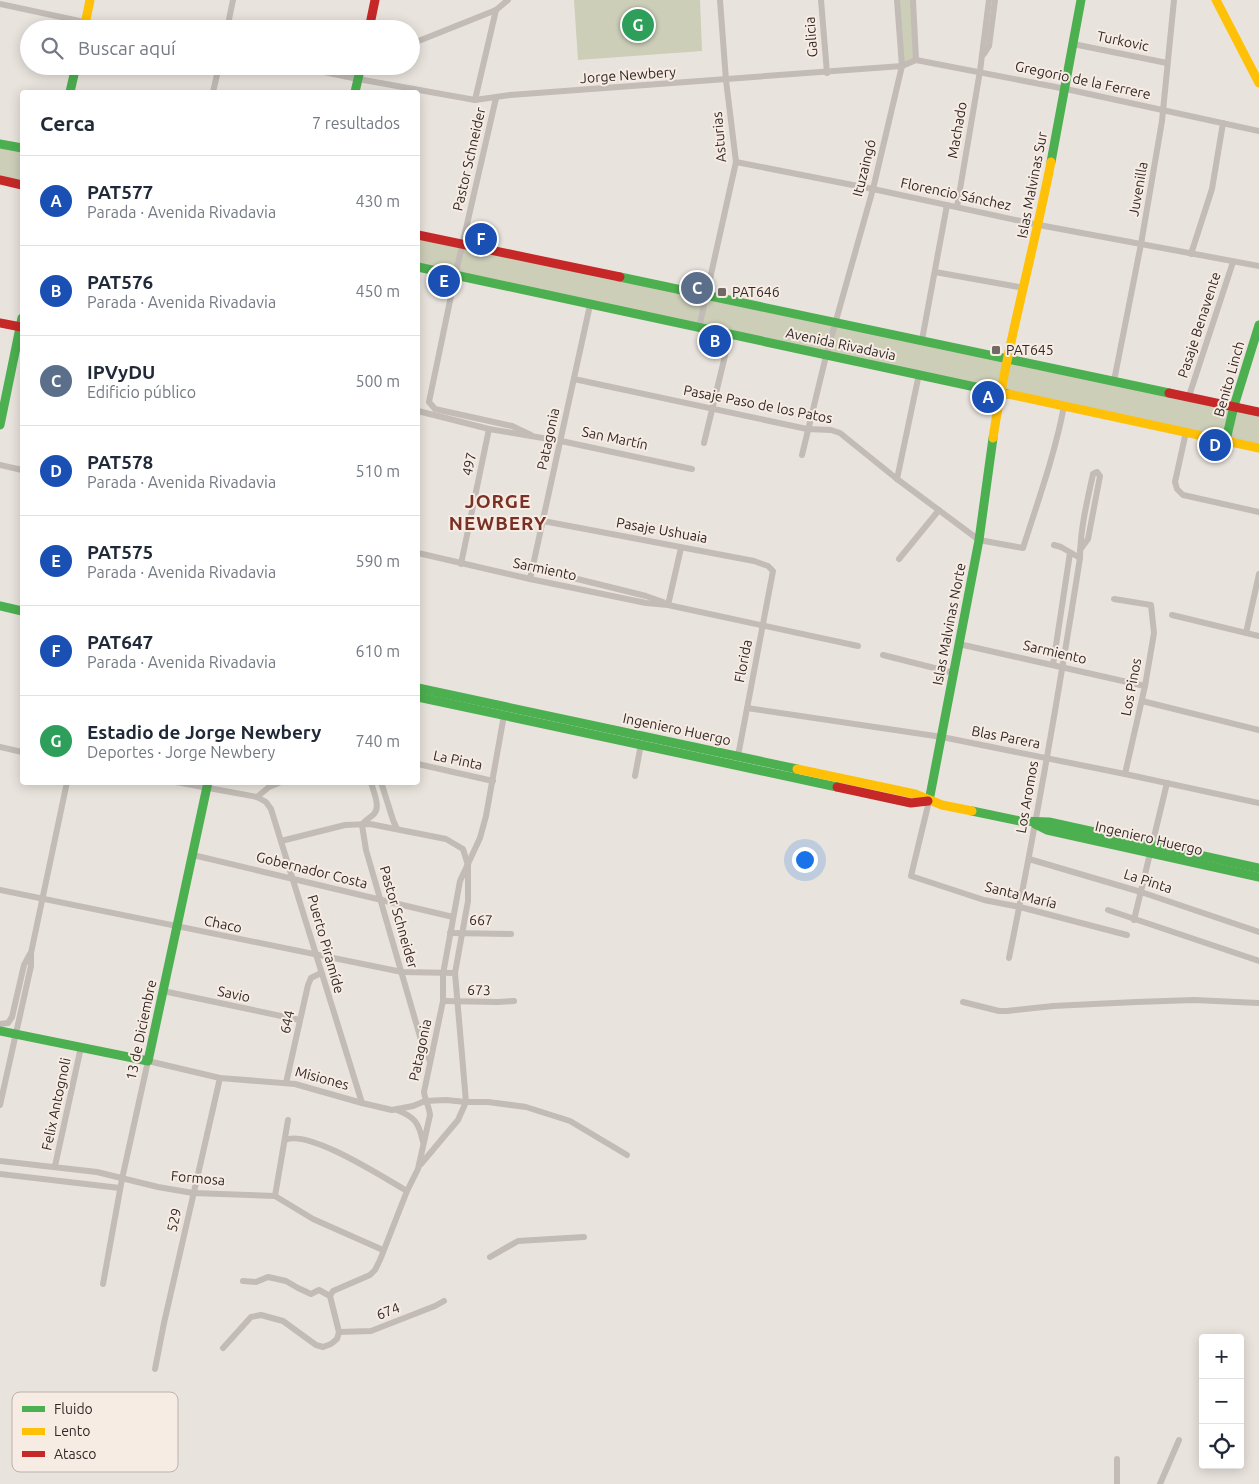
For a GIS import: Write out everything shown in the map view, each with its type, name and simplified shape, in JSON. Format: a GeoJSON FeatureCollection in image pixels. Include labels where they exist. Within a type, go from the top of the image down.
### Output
{"type":"FeatureCollection","features":[{"type":"Feature","properties":{"kind":"main road"},"geometry":{"type":"LineString","coordinates":[[86,20],[90,0]]}},
{"type":"Feature","properties":{"kind":"main road"},"geometry":{"type":"LineString","coordinates":[[371,20],[375,0]]}},
{"type":"Feature","properties":{"kind":"main road","name":"Islas Malvinas Sur"},"geometry":{"type":"LineString","coordinates":[[1004,374],[1038,225],[1066,89],[1081,0]]}},
{"type":"Feature","properties":{"kind":"main road"},"geometry":{"type":"LineString","coordinates":[[1216,0],[1259,83]]}},
{"type":"Feature","properties":{"kind":"main road"},"geometry":{"type":"LineString","coordinates":[[70,90],[74,75]]}},
{"type":"Feature","properties":{"kind":"main road"},"geometry":{"type":"LineString","coordinates":[[355,90],[359,75]]}},
{"type":"Feature","properties":{"kind":"main road"},"geometry":{"type":"LineString","coordinates":[[0,144],[20,148]]}},
{"type":"Feature","properties":{"kind":"main road"},"geometry":{"type":"LineString","coordinates":[[0,180],[20,185]]}},
{"type":"Feature","properties":{"kind":"main road","name":"Avenida Rivadavia"},"geometry":{"type":"LineString","coordinates":[[420,235],[707,294],[1259,412]]}},
{"type":"Feature","properties":{"kind":"main road","name":"Avenida Rivadavia"},"geometry":{"type":"LineString","coordinates":[[420,267],[1259,448]]}},
{"type":"Feature","properties":{"kind":"main road"},"geometry":{"type":"LineString","coordinates":[[0,323],[20,324]]}},
{"type":"Feature","properties":{"kind":"main road","name":"Benito Linch"},"geometry":{"type":"LineString","coordinates":[[1226,440],[1234,406],[1259,325]]}},
{"type":"Feature","properties":{"kind":"main road"},"geometry":{"type":"LineString","coordinates":[[0,425],[20,333]]}},
{"type":"Feature","properties":{"kind":"main road","name":"Islas Malvinas Norte"},"geometry":{"type":"LineString","coordinates":[[928,801],[979,540],[1004,374]]}},
{"type":"Feature","properties":{"kind":"main road"},"geometry":{"type":"LineString","coordinates":[[0,606],[20,611]]}},
{"type":"Feature","properties":{"kind":"main road","name":"Ingeniero Huergo"},"geometry":{"type":"LineString","coordinates":[[420,688],[915,794],[928,801],[1034,824],[1047,830],[1259,868]]}},
{"type":"Feature","properties":{"kind":"main road","name":"Ingeniero Huergo"},"geometry":{"type":"LineString","coordinates":[[420,697],[911,803],[928,801]]}},
{"type":"Feature","properties":{"kind":"main road","name":"13 de Diciembre"},"geometry":{"type":"LineString","coordinates":[[148,1061],[208,786]]}},
{"type":"Feature","properties":{"kind":"main road","name":"Ingeniero Huergo"},"geometry":{"type":"LineString","coordinates":[[1152,848],[1259,877]]}},
{"type":"Feature","properties":{"kind":"main road","name":"Misiones"},"geometry":{"type":"LineString","coordinates":[[0,1031],[148,1061]]}},
{"type":"Feature","properties":{"kind":"street"},"geometry":{"type":"LineString","coordinates":[[229,20],[233,0]]}},
{"type":"Feature","properties":{"kind":"street"},"geometry":{"type":"LineString","coordinates":[[420,40],[496,10],[508,0]]}},
{"type":"Feature","properties":{"kind":"street","name":"Asturias"},"geometry":{"type":"LineString","coordinates":[[699,328],[736,162],[726,80],[720,0]]}},
{"type":"Feature","properties":{"kind":"street","name":"Galicia"},"geometry":{"type":"LineString","coordinates":[[821,0],[826,72]]}},
{"type":"Feature","properties":{"kind":"street","name":"Ituzaingó"},"geometry":{"type":"LineString","coordinates":[[826,356],[873,189],[902,66],[897,0]]}},
{"type":"Feature","properties":{"kind":"street"},"geometry":{"type":"LineString","coordinates":[[902,66],[916,60],[913,0]]}},
{"type":"Feature","properties":{"kind":"street","name":"Machado"},"geometry":{"type":"LineString","coordinates":[[957,207],[980,72],[989,0]]}},
{"type":"Feature","properties":{"kind":"street","name":"Machado"},"geometry":{"type":"LineString","coordinates":[[982,58],[989,46],[995,0]]}},
{"type":"Feature","properties":{"kind":"street","name":"Juvenilla"},"geometry":{"type":"LineString","coordinates":[[1114,381],[1141,244],[1162,121],[1174,0]]}},
{"type":"Feature","properties":{"kind":"street"},"geometry":{"type":"LineString","coordinates":[[0,4],[62,20]]}},
{"type":"Feature","properties":{"kind":"street","name":"Pastor Schneider"},"geometry":{"type":"LineString","coordinates":[[475,100],[496,10]]}},
{"type":"Feature","properties":{"kind":"street","name":"Turkovic"},"geometry":{"type":"LineString","coordinates":[[1073,44],[1167,63]]}},
{"type":"Feature","properties":{"kind":"street","name":"Gregorio de la Ferrere"},"geometry":{"type":"LineString","coordinates":[[916,60],[1066,89],[1259,131]]}},
{"type":"Feature","properties":{"kind":"street","name":"Jorge Newbery"},"geometry":{"type":"LineString","coordinates":[[420,90],[475,100],[510,95],[902,66]]}},
{"type":"Feature","properties":{"kind":"street"},"geometry":{"type":"LineString","coordinates":[[213,90],[217,75]]}},
{"type":"Feature","properties":{"kind":"street","name":"Jorge Newbery"},"geometry":{"type":"LineString","coordinates":[[339,75],[419,90]]}},
{"type":"Feature","properties":{"kind":"street","name":"Pastor Schneider"},"geometry":{"type":"LineString","coordinates":[[429,402],[462,244],[496,98]]}},
{"type":"Feature","properties":{"kind":"street"},"geometry":{"type":"LineString","coordinates":[[1191,254],[1212,189],[1224,123]]}},
{"type":"Feature","properties":{"kind":"street","name":"Florencio Sánchez"},"geometry":{"type":"LineString","coordinates":[[736,162],[873,189],[1038,225],[1259,266]]}},
{"type":"Feature","properties":{"kind":"street"},"geometry":{"type":"LineString","coordinates":[[922,340],[948,205]]}},
{"type":"Feature","properties":{"kind":"street","name":"Pasaje Benavente"},"geometry":{"type":"LineString","coordinates":[[1189,396],[1233,262]]}},
{"type":"Feature","properties":{"kind":"street"},"geometry":{"type":"LineString","coordinates":[[935,272],[1024,288]]}},
{"type":"Feature","properties":{"kind":"street","name":"Patagonia"},"geometry":{"type":"LineString","coordinates":[[530,579],[590,305]]}},
{"type":"Feature","properties":{"kind":"street"},"geometry":{"type":"LineString","coordinates":[[704,443],[730,335]]}},
{"type":"Feature","properties":{"kind":"street"},"geometry":{"type":"LineString","coordinates":[[802,455],[826,356]]}},
{"type":"Feature","properties":{"kind":"street"},"geometry":{"type":"LineString","coordinates":[[897,479],[919,374]]}},
{"type":"Feature","properties":{"kind":"street","name":"Pasaje Paso de los Patos"},"geometry":{"type":"LineString","coordinates":[[574,379],[807,430],[831,430],[840,434],[979,540],[1023,548],[1060,431],[1064,406]]}},
{"type":"Feature","properties":{"kind":"street","name":"San Martín"},"geometry":{"type":"LineString","coordinates":[[429,402],[435,409],[512,426],[531,435]]}},
{"type":"Feature","properties":{"kind":"street","name":"San Martín"},"geometry":{"type":"LineString","coordinates":[[420,411],[489,428],[561,441],[692,469]]}},
{"type":"Feature","properties":{"kind":"street","name":"497"},"geometry":{"type":"LineString","coordinates":[[461,564],[489,428]]}},
{"type":"Feature","properties":{"kind":"street"},"geometry":{"type":"LineString","coordinates":[[1186,432],[1175,482],[1177,489],[1183,495],[1259,512]]}},
{"type":"Feature","properties":{"kind":"street"},"geometry":{"type":"LineString","coordinates":[[0,465],[20,470]]}},
{"type":"Feature","properties":{"kind":"street","name":"Los Aromos"},"geometry":{"type":"LineString","coordinates":[[1010,958],[1063,667],[1080,558],[1080,550],[1081,534],[1092,474],[1097,472],[1100,476],[1088,539],[1080,550]]}},
{"type":"Feature","properties":{"kind":"street"},"geometry":{"type":"LineString","coordinates":[[899,559],[939,510]]}},
{"type":"Feature","properties":{"kind":"street","name":"Pasaje Ushuaia"},"geometry":{"type":"LineString","coordinates":[[543,520],[754,561],[768,566],[773,571]]}},
{"type":"Feature","properties":{"kind":"street"},"geometry":{"type":"LineString","coordinates":[[1054,545],[1080,558]]}},
{"type":"Feature","properties":{"kind":"street"},"geometry":{"type":"LineString","coordinates":[[668,605],[681,548]]}},
{"type":"Feature","properties":{"kind":"street"},"geometry":{"type":"LineString","coordinates":[[1053,665],[1070,553]]}},
{"type":"Feature","properties":{"kind":"street","name":"Sarmiento"},"geometry":{"type":"LineString","coordinates":[[420,554],[530,579],[646,603],[668,605],[858,646]]}},
{"type":"Feature","properties":{"kind":"street","name":"Sarmiento"},"geometry":{"type":"LineString","coordinates":[[533,568],[646,596],[668,605]]}},
{"type":"Feature","properties":{"kind":"street","name":"Florida"},"geometry":{"type":"LineString","coordinates":[[738,756],[773,571]]}},
{"type":"Feature","properties":{"kind":"street"},"geometry":{"type":"LineString","coordinates":[[1246,633],[1259,574]]}},
{"type":"Feature","properties":{"kind":"street","name":"Los Pinos"},"geometry":{"type":"LineString","coordinates":[[1114,599],[1151,605],[1154,633],[1146,686],[1125,774]]}},
{"type":"Feature","properties":{"kind":"street"},"geometry":{"type":"LineString","coordinates":[[1172,615],[1259,636]]}},
{"type":"Feature","properties":{"kind":"street","name":"Sarmiento"},"geometry":{"type":"LineString","coordinates":[[959,644],[1146,686]]}},
{"type":"Feature","properties":{"kind":"street"},"geometry":{"type":"LineString","coordinates":[[884,655],[954,673]]}},
{"type":"Feature","properties":{"kind":"street"},"geometry":{"type":"LineString","coordinates":[[1142,701],[1259,730]]}},
{"type":"Feature","properties":{"kind":"street","name":"Blas Parera"},"geometry":{"type":"LineString","coordinates":[[747,708],[942,737],[1259,803]]}},
{"type":"Feature","properties":{"kind":"street","name":"Patagonia"},"geometry":{"type":"LineString","coordinates":[[330,1296],[333,1291],[375,1270],[418,1168],[430,1115],[430,1109],[425,1101],[424,1092],[443,1001],[443,974],[453,917],[460,881],[480,838],[493,781],[504,715]]}},
{"type":"Feature","properties":{"kind":"street"},"geometry":{"type":"LineString","coordinates":[[635,776],[641,744]]}},
{"type":"Feature","properties":{"kind":"street"},"geometry":{"type":"LineString","coordinates":[[0,747],[20,752]]}},
{"type":"Feature","properties":{"kind":"street","name":"La Pinta"},"geometry":{"type":"LineString","coordinates":[[420,764],[493,781]]}},
{"type":"Feature","properties":{"kind":"street"},"geometry":{"type":"LineString","coordinates":[[1134,920],[1166,783]]}},
{"type":"Feature","properties":{"kind":"street"},"geometry":{"type":"LineString","coordinates":[[0,1105],[32,966],[31,953],[66,785]]}},
{"type":"Feature","properties":{"kind":"street"},"geometry":{"type":"LineString","coordinates":[[208,786],[257,798],[274,785]]}},
{"type":"Feature","properties":{"kind":"street"},"geometry":{"type":"LineString","coordinates":[[362,825],[376,810],[377,805],[372,785]]}},
{"type":"Feature","properties":{"kind":"street"},"geometry":{"type":"LineString","coordinates":[[382,785],[393,820],[398,828]]}},
{"type":"Feature","properties":{"kind":"street","name":"Puerto Piramíde"},"geometry":{"type":"LineString","coordinates":[[257,798],[266,802],[271,809],[294,878],[321,973],[362,1104]]}},
{"type":"Feature","properties":{"kind":"street","name":"Islas Malvinas Norte"},"geometry":{"type":"LineString","coordinates":[[910,876],[928,801]]}},
{"type":"Feature","properties":{"kind":"street"},"geometry":{"type":"LineString","coordinates":[[281,841],[345,825],[370,824],[446,839],[463,849],[468,865],[468,901],[455,973],[466,1102],[458,1120],[418,1168]]}},
{"type":"Feature","properties":{"kind":"street","name":"Pastor Schneider"},"geometry":{"type":"LineString","coordinates":[[362,825],[366,850],[421,1040],[430,1062]]}},
{"type":"Feature","properties":{"kind":"street","name":"Gobernador Costa"},"geometry":{"type":"LineString","coordinates":[[193,855],[453,917]]}},
{"type":"Feature","properties":{"kind":"street","name":"La Pinta"},"geometry":{"type":"LineString","coordinates":[[1029,859],[1141,892],[1259,932]]}},
{"type":"Feature","properties":{"kind":"street","name":"Santa María"},"geometry":{"type":"LineString","coordinates":[[910,876],[984,900],[1020,907],[1127,935]]}},
{"type":"Feature","properties":{"kind":"street","name":"Chaco"},"geometry":{"type":"LineString","coordinates":[[0,890],[402,972],[455,973]]}},
{"type":"Feature","properties":{"kind":"street"},"geometry":{"type":"LineString","coordinates":[[1108,910],[1259,961]]}},
{"type":"Feature","properties":{"kind":"street","name":"667"},"geometry":{"type":"LineString","coordinates":[[450,933],[512,934]]}},
{"type":"Feature","properties":{"kind":"street"},"geometry":{"type":"LineString","coordinates":[[0,1024],[8,1022],[12,1017],[24,965],[31,953]]}},
{"type":"Feature","properties":{"kind":"street","name":"644"},"geometry":{"type":"LineString","coordinates":[[286,1083],[308,984],[311,978],[321,973]]}},
{"type":"Feature","properties":{"kind":"street","name":"Savio"},"geometry":{"type":"LineString","coordinates":[[163,991],[300,1020]]}},
{"type":"Feature","properties":{"kind":"street"},"geometry":{"type":"LineString","coordinates":[[963,1002],[999,1011],[1053,1006],[1194,1000],[1259,1003]]}},
{"type":"Feature","properties":{"kind":"street","name":"673"},"geometry":{"type":"LineString","coordinates":[[443,1001],[514,1001]]}},
{"type":"Feature","properties":{"kind":"street","name":"Felix Antognoli"},"geometry":{"type":"LineString","coordinates":[[55,1166],[81,1047]]}},
{"type":"Feature","properties":{"kind":"street","name":"Misiones"},"geometry":{"type":"LineString","coordinates":[[148,1061],[220,1078],[286,1083],[362,1104],[396,1110],[425,1101],[446,1100],[496,1102],[526,1107],[570,1121],[627,1154]]}},
{"type":"Feature","properties":{"kind":"street","name":"13 de Diciembre"},"geometry":{"type":"LineString","coordinates":[[103,1284],[120,1188],[148,1061]]}},
{"type":"Feature","properties":{"kind":"street","name":"529"},"geometry":{"type":"LineString","coordinates":[[155,1369],[220,1078]]}},
{"type":"Feature","properties":{"kind":"street"},"geometry":{"type":"LineString","coordinates":[[396,1110],[410,1116],[418,1124],[424,1147]]}},
{"type":"Feature","properties":{"kind":"street"},"geometry":{"type":"LineString","coordinates":[[275,1196],[288,1120]]}},
{"type":"Feature","properties":{"kind":"street"},"geometry":{"type":"LineString","coordinates":[[285,1140],[297,1138],[328,1148],[407,1191]]}},
{"type":"Feature","properties":{"kind":"street","name":"Formosa"},"geometry":{"type":"LineString","coordinates":[[0,1161],[97,1172],[158,1187],[194,1193],[275,1196],[313,1220],[383,1250]]}},
{"type":"Feature","properties":{"kind":"street"},"geometry":{"type":"LineString","coordinates":[[0,1174],[120,1188]]}},
{"type":"Feature","properties":{"kind":"street"},"geometry":{"type":"LineString","coordinates":[[490,1257],[518,1241],[584,1237]]}},
{"type":"Feature","properties":{"kind":"street"},"geometry":{"type":"LineString","coordinates":[[223,1348],[252,1317],[261,1315],[283,1321],[316,1345],[324,1347],[336,1339],[339,1332],[330,1296],[319,1290],[311,1294],[286,1281],[268,1277],[256,1282],[243,1281]]}},
{"type":"Feature","properties":{"kind":"street","name":"674"},"geometry":{"type":"LineString","coordinates":[[339,1332],[371,1331],[444,1301]]}},
{"type":"Feature","properties":{"kind":"street"},"geometry":{"type":"LineString","coordinates":[[1160,1484],[1180,1440]]}},
{"type":"Feature","properties":{"kind":"street"},"geometry":{"type":"LineString","coordinates":[[1117,1459],[1117,1484]]}},
{"type":"Feature","properties":{"kind":"green space"},"geometry":{"type":"Polygon","coordinates":[[[574,0],[700,0],[702,51],[578,60],[574,0]]]}},
{"type":"Feature","properties":{"kind":"green space"},"geometry":{"type":"Polygon","coordinates":[[[897,0],[913,0],[916,60],[902,66],[897,0]]]}},
{"type":"Feature","properties":{"kind":"green space"},"geometry":{"type":"Polygon","coordinates":[[[0,144],[20,148],[20,185],[0,180],[0,144]]]}},
{"type":"Feature","properties":{"kind":"green space"},"geometry":{"type":"Polygon","coordinates":[[[420,235],[1259,412],[1259,448],[420,267],[420,235]]]}},
{"type":"Feature","properties":{"kind":"traffic: fast"},"geometry":{"type":"LineString","coordinates":[[1051,162],[1081,0]]}},
{"type":"Feature","properties":{"kind":"traffic: fast"},"geometry":{"type":"LineString","coordinates":[[70,90],[74,75]]}},
{"type":"Feature","properties":{"kind":"traffic: fast"},"geometry":{"type":"LineString","coordinates":[[355,90],[359,75]]}},
{"type":"Feature","properties":{"kind":"traffic: fast"},"geometry":{"type":"LineString","coordinates":[[0,144],[20,148]]}},
{"type":"Feature","properties":{"kind":"traffic: fast"},"geometry":{"type":"LineString","coordinates":[[420,267],[1008,394]]}},
{"type":"Feature","properties":{"kind":"traffic: fast"},"geometry":{"type":"LineString","coordinates":[[620,277],[1169,393]]}},
{"type":"Feature","properties":{"kind":"traffic: fast"},"geometry":{"type":"LineString","coordinates":[[1226,440],[1234,406],[1259,325]]}},
{"type":"Feature","properties":{"kind":"traffic: fast"},"geometry":{"type":"LineString","coordinates":[[0,425],[20,328]]}},
{"type":"Feature","properties":{"kind":"traffic: fast"},"geometry":{"type":"LineString","coordinates":[[929,801],[979,540],[993,438]]}},
{"type":"Feature","properties":{"kind":"traffic: fast"},"geometry":{"type":"LineString","coordinates":[[0,606],[20,611]]}},
{"type":"Feature","properties":{"kind":"traffic: fast"},"geometry":{"type":"LineString","coordinates":[[420,688],[797,769]]}},
{"type":"Feature","properties":{"kind":"traffic: fast"},"geometry":{"type":"LineString","coordinates":[[420,697],[837,787]]}},
{"type":"Feature","properties":{"kind":"traffic: fast"},"geometry":{"type":"LineString","coordinates":[[0,1031],[148,1061],[207,785]]}},
{"type":"Feature","properties":{"kind":"traffic: fast"},"geometry":{"type":"LineString","coordinates":[[972,811],[1020,821],[1049,822],[1259,868]]}},
{"type":"Feature","properties":{"kind":"traffic: fast"},"geometry":{"type":"LineString","coordinates":[[1035,824],[1047,830],[1259,877]]}},
{"type":"Feature","properties":{"kind":"traffic: slow"},"geometry":{"type":"LineString","coordinates":[[86,20],[90,0]]}},
{"type":"Feature","properties":{"kind":"traffic: slow"},"geometry":{"type":"LineString","coordinates":[[1216,0],[1259,83]]}},
{"type":"Feature","properties":{"kind":"traffic: slow"},"geometry":{"type":"LineString","coordinates":[[993,438],[1005,369],[1051,162]]}},
{"type":"Feature","properties":{"kind":"traffic: slow"},"geometry":{"type":"LineString","coordinates":[[1008,394],[1259,448]]}},
{"type":"Feature","properties":{"kind":"traffic: slow"},"geometry":{"type":"LineString","coordinates":[[797,769],[915,794],[942,805],[972,811]]}},
{"type":"Feature","properties":{"kind":"traffic: jam"},"geometry":{"type":"LineString","coordinates":[[371,20],[375,0]]}},
{"type":"Feature","properties":{"kind":"traffic: jam"},"geometry":{"type":"LineString","coordinates":[[0,180],[20,185]]}},
{"type":"Feature","properties":{"kind":"traffic: jam"},"geometry":{"type":"LineString","coordinates":[[420,235],[620,277]]}},
{"type":"Feature","properties":{"kind":"traffic: jam"},"geometry":{"type":"LineString","coordinates":[[0,323],[20,327]]}},
{"type":"Feature","properties":{"kind":"traffic: jam"},"geometry":{"type":"LineString","coordinates":[[1169,393],[1259,412]]}},
{"type":"Feature","properties":{"kind":"traffic: jam"},"geometry":{"type":"LineString","coordinates":[[837,787],[911,803],[928,801]]}},
{"type":"Feature","properties":{"kind":"place","name":"Estadio de Jorge Newbery"},"geometry":{"type":"Point","coordinates":[638,25]}},
{"type":"Feature","properties":{"kind":"place","name":"PAT647"},"geometry":{"type":"Point","coordinates":[481,239]}},
{"type":"Feature","properties":{"kind":"place","name":"PAT575"},"geometry":{"type":"Point","coordinates":[444,281]}},
{"type":"Feature","properties":{"kind":"place","name":"IPVyDU"},"geometry":{"type":"Point","coordinates":[697,288]}},
{"type":"Feature","properties":{"kind":"place","name":"PAT646"},"geometry":{"type":"Point","coordinates":[722,292]}},
{"type":"Feature","properties":{"kind":"place","name":"PAT576"},"geometry":{"type":"Point","coordinates":[715,341]}},
{"type":"Feature","properties":{"kind":"place","name":"PAT645"},"geometry":{"type":"Point","coordinates":[996,350]}},
{"type":"Feature","properties":{"kind":"place","name":"PAT577"},"geometry":{"type":"Point","coordinates":[988,397]}},
{"type":"Feature","properties":{"kind":"place","name":"PAT578"},"geometry":{"type":"Point","coordinates":[1215,445]}},
{"type":"Feature","properties":{"kind":"district","name":"JORGE NEWBERY"},"geometry":{"type":"Point","coordinates":[498,512]}}]}
